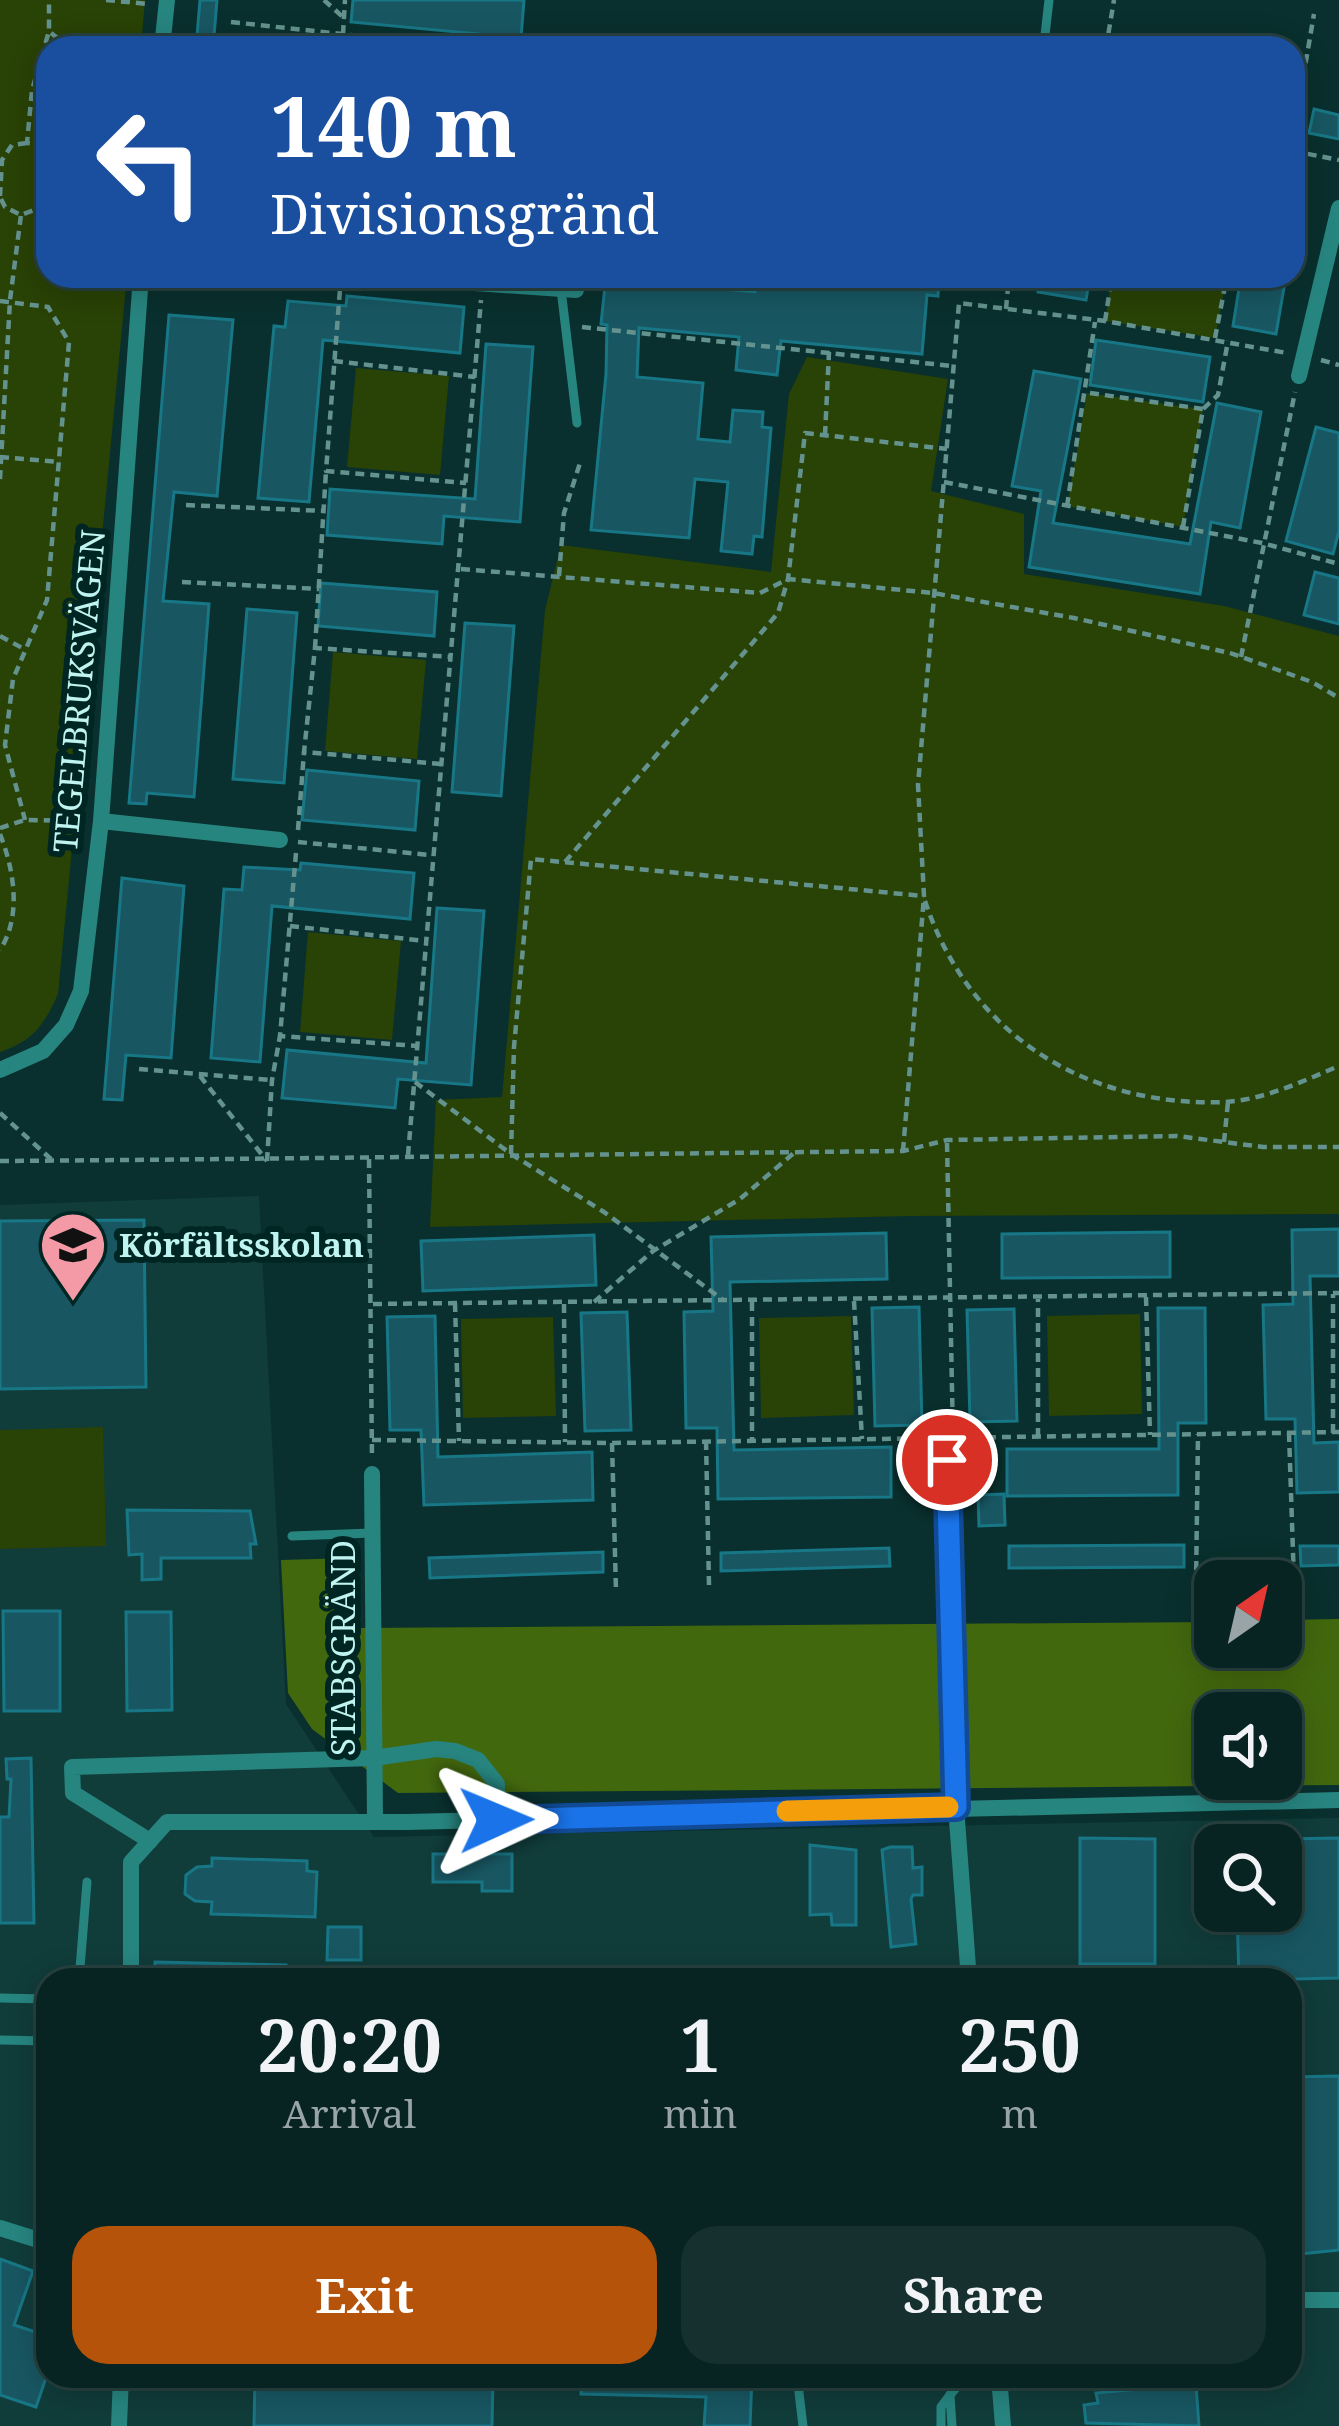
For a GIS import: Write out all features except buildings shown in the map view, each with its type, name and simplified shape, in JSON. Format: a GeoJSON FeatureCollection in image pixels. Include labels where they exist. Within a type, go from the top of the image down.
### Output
{"type":"FeatureCollection","features":[{"type":"Feature","properties":{"kind":"street"},"geometry":{"type":"LineString","coordinates":[[158,2],[161,36]]}},
{"type":"Feature","properties":{"kind":"street"},"geometry":{"type":"LineString","coordinates":[[1299,376],[1339,208]]}},
{"type":"Feature","properties":{"kind":"street","name":"TEGELBRUKSVÄGEN"},"geometry":{"type":"LineString","coordinates":[[0,1070],[43,1051],[66,1025],[77,1002],[101,821],[140,288]]}},
{"type":"Feature","properties":{"kind":"street"},"geometry":{"type":"LineString","coordinates":[[551,288],[568,289]]}},
{"type":"Feature","properties":{"kind":"street"},"geometry":{"type":"LineString","coordinates":[[101,821],[289,841]]}},
{"type":"Feature","properties":{"kind":"street"},"geometry":{"type":"LineString","coordinates":[[947,1460],[956,1807],[968,1968]]}},
{"type":"Feature","properties":{"kind":"street","name":"STABSGRÄND"},"geometry":{"type":"LineString","coordinates":[[372,1474],[375,1821]]}},
{"type":"Feature","properties":{"kind":"street"},"geometry":{"type":"LineString","coordinates":[[150,1841],[73,1793],[72,1767],[374,1758],[436,1749],[455,1751],[478,1760],[497,1784],[496,1820]]}},
{"type":"Feature","properties":{"kind":"street"},"geometry":{"type":"LineString","coordinates":[[131,1968],[131,1862],[166,1822],[496,1820],[1339,1800]]}},
{"type":"Feature","properties":{"kind":"street"},"geometry":{"type":"LineString","coordinates":[[0,2228],[36,2238]]}},
{"type":"Feature","properties":{"kind":"street"},"geometry":{"type":"LineString","coordinates":[[1302,2300],[1339,2300]]}},
{"type":"Feature","properties":{"kind":"street"},"geometry":{"type":"LineString","coordinates":[[118,2426],[120,2388]]}},
{"type":"Feature","properties":{"kind":"street"},"geometry":{"type":"LineString","coordinates":[[1000,2388],[1003,2426]]}},
{"type":"Feature","properties":{"kind":"lane"},"geometry":{"type":"LineString","coordinates":[[1045,35],[1049,0]]}},
{"type":"Feature","properties":{"kind":"lane"},"geometry":{"type":"LineString","coordinates":[[568,289],[577,423]]}},
{"type":"Feature","properties":{"kind":"lane"},"geometry":{"type":"LineString","coordinates":[[292,1536],[372,1533]]}},
{"type":"Feature","properties":{"kind":"lane"},"geometry":{"type":"LineString","coordinates":[[81,1968],[87,1882]]}},
{"type":"Feature","properties":{"kind":"lane"},"geometry":{"type":"LineString","coordinates":[[0,1998],[36,1999]]}},
{"type":"Feature","properties":{"kind":"lane"},"geometry":{"type":"LineString","coordinates":[[0,2040],[36,2042]]}},
{"type":"Feature","properties":{"kind":"lane"},"geometry":{"type":"LineString","coordinates":[[798,2388],[803,2426]]}},
{"type":"Feature","properties":{"kind":"lane"},"geometry":{"type":"LineString","coordinates":[[941,2426],[941,2407],[956,2388]]}},
{"type":"Feature","properties":{"kind":"lane"},"geometry":{"type":"LineString","coordinates":[[950,2395],[952,2426]]}},
{"type":"Feature","properties":{"kind":"path"},"geometry":{"type":"LineString","coordinates":[[48,36],[51,0]]}},
{"type":"Feature","properties":{"kind":"path"},"geometry":{"type":"LineString","coordinates":[[106,0],[158,2]]}},
{"type":"Feature","properties":{"kind":"path"},"geometry":{"type":"LineString","coordinates":[[324,0],[344,18]]}},
{"type":"Feature","properties":{"kind":"path"},"geometry":{"type":"LineString","coordinates":[[343,34],[345,0]]}},
{"type":"Feature","properties":{"kind":"path"},"geometry":{"type":"LineString","coordinates":[[1108,36],[1114,0]]}},
{"type":"Feature","properties":{"kind":"path"},"geometry":{"type":"LineString","coordinates":[[1305,70],[1315,14]]}},
{"type":"Feature","properties":{"kind":"path"},"geometry":{"type":"LineString","coordinates":[[231,22],[359,36]]}},
{"type":"Feature","properties":{"kind":"path"},"geometry":{"type":"LineString","coordinates":[[49,31],[55,36]]}},
{"type":"Feature","properties":{"kind":"path"},"geometry":{"type":"LineString","coordinates":[[27,143],[36,76]]}},
{"type":"Feature","properties":{"kind":"path"},"geometry":{"type":"LineString","coordinates":[[36,144],[12,145],[2,160],[0,197],[5,207],[21,215],[36,209]]}},
{"type":"Feature","properties":{"kind":"path"},"geometry":{"type":"LineString","coordinates":[[1305,153],[1339,160]]}},
{"type":"Feature","properties":{"kind":"path"},"geometry":{"type":"LineString","coordinates":[[0,479],[10,300],[21,215]]}},
{"type":"Feature","properties":{"kind":"path"},"geometry":{"type":"LineString","coordinates":[[266,1161],[290,926],[289,841],[316,649],[340,288]]}},
{"type":"Feature","properties":{"kind":"path"},"geometry":{"type":"LineString","coordinates":[[408,1155],[482,288]]}},
{"type":"Feature","properties":{"kind":"path"},"geometry":{"type":"LineString","coordinates":[[1006,308],[1008,288]]}},
{"type":"Feature","properties":{"kind":"path"},"geometry":{"type":"LineString","coordinates":[[1105,321],[1110,288]]}},
{"type":"Feature","properties":{"kind":"path"},"geometry":{"type":"LineString","coordinates":[[1215,338],[1225,288]]}},
{"type":"Feature","properties":{"kind":"path"},"geometry":{"type":"LineString","coordinates":[[0,301],[48,307],[69,342],[47,600],[13,679],[5,745],[26,820]]}},
{"type":"Feature","properties":{"kind":"path"},"geometry":{"type":"LineString","coordinates":[[903,1151],[924,896],[918,785],[959,303],[1215,338],[1339,365]]}},
{"type":"Feature","properties":{"kind":"path"},"geometry":{"type":"LineString","coordinates":[[1067,506],[1095,320]]}},
{"type":"Feature","properties":{"kind":"path"},"geometry":{"type":"LineString","coordinates":[[573,327],[954,366]]}},
{"type":"Feature","properties":{"kind":"path"},"geometry":{"type":"LineString","coordinates":[[1183,527],[1203,409],[1218,395],[1228,341]]}},
{"type":"Feature","properties":{"kind":"path"},"geometry":{"type":"LineString","coordinates":[[825,435],[829,352]]}},
{"type":"Feature","properties":{"kind":"path"},"geometry":{"type":"LineString","coordinates":[[334,362],[475,377]]}},
{"type":"Feature","properties":{"kind":"path"},"geometry":{"type":"LineString","coordinates":[[1241,657],[1299,376]]}},
{"type":"Feature","properties":{"kind":"path"},"geometry":{"type":"LineString","coordinates":[[1087,392],[1203,409]]}},
{"type":"Feature","properties":{"kind":"path"},"geometry":{"type":"LineString","coordinates":[[565,862],[778,613],[788,579],[805,433],[946,449]]}},
{"type":"Feature","properties":{"kind":"path"},"geometry":{"type":"LineString","coordinates":[[1,457],[62,463]]}},
{"type":"Feature","properties":{"kind":"path"},"geometry":{"type":"LineString","coordinates":[[559,576],[564,513],[580,463]]}},
{"type":"Feature","properties":{"kind":"path"},"geometry":{"type":"LineString","coordinates":[[326,471],[467,484]]}},
{"type":"Feature","properties":{"kind":"path"},"geometry":{"type":"LineString","coordinates":[[944,482],[1262,543],[1339,564]]}},
{"type":"Feature","properties":{"kind":"path"},"geometry":{"type":"LineString","coordinates":[[186,505],[324,512]]}},
{"type":"Feature","properties":{"kind":"path"},"geometry":{"type":"LineString","coordinates":[[461,569],[760,593],[788,579],[933,593],[1074,618],[1241,657],[1312,682],[1339,698]]}},
{"type":"Feature","properties":{"kind":"path"},"geometry":{"type":"LineString","coordinates":[[182,581],[319,589]]}},
{"type":"Feature","properties":{"kind":"path"},"geometry":{"type":"LineString","coordinates":[[0,636],[26,650]]}},
{"type":"Feature","properties":{"kind":"path"},"geometry":{"type":"LineString","coordinates":[[316,649],[452,657]]}},
{"type":"Feature","properties":{"kind":"path"},"geometry":{"type":"LineString","coordinates":[[304,752],[441,764]]}},
{"type":"Feature","properties":{"kind":"path"},"geometry":{"type":"LineString","coordinates":[[0,950],[14,905],[0,831],[26,820],[101,821]]}},
{"type":"Feature","properties":{"kind":"path"},"geometry":{"type":"LineString","coordinates":[[289,841],[432,855]]}},
{"type":"Feature","properties":{"kind":"path"},"geometry":{"type":"LineString","coordinates":[[511,1154],[514,1047],[531,859],[924,896]]}},
{"type":"Feature","properties":{"kind":"path"},"geometry":{"type":"LineString","coordinates":[[924,896],[967,990],[1014,1037],[1066,1072],[1178,1100],[1228,1102],[1280,1090],[1339,1066]]}},
{"type":"Feature","properties":{"kind":"path"},"geometry":{"type":"LineString","coordinates":[[290,926],[426,941]]}},
{"type":"Feature","properties":{"kind":"path"},"geometry":{"type":"LineString","coordinates":[[280,1036],[418,1046]]}},
{"type":"Feature","properties":{"kind":"path"},"geometry":{"type":"LineString","coordinates":[[139,1069],[272,1080]]}},
{"type":"Feature","properties":{"kind":"path"},"geometry":{"type":"LineString","coordinates":[[198,1074],[266,1161]]}},
{"type":"Feature","properties":{"kind":"path"},"geometry":{"type":"LineString","coordinates":[[415,1082],[723,1300]]}},
{"type":"Feature","properties":{"kind":"path"},"geometry":{"type":"LineString","coordinates":[[1224,1142],[1228,1102]]}},
{"type":"Feature","properties":{"kind":"path"},"geometry":{"type":"LineString","coordinates":[[0,1113],[52,1160]]}},
{"type":"Feature","properties":{"kind":"path"},"geometry":{"type":"LineString","coordinates":[[0,1161],[903,1151],[946,1140],[1177,1136],[1263,1147],[1339,1147]]}},
{"type":"Feature","properties":{"kind":"path"},"geometry":{"type":"LineString","coordinates":[[946,1140],[953,1438]]}},
{"type":"Feature","properties":{"kind":"path"},"geometry":{"type":"LineString","coordinates":[[594,1302],[653,1251],[740,1198],[796,1152]]}},
{"type":"Feature","properties":{"kind":"path"},"geometry":{"type":"LineString","coordinates":[[369,1159],[372,1474]]}},
{"type":"Feature","properties":{"kind":"path"},"geometry":{"type":"LineString","coordinates":[[372,1440],[612,1443],[1336,1432],[1336,1293],[373,1304]]}},
{"type":"Feature","properties":{"kind":"path"},"geometry":{"type":"LineString","coordinates":[[1146,1295],[1150,1435]]}},
{"type":"Feature","properties":{"kind":"path"},"geometry":{"type":"LineString","coordinates":[[1038,1296],[1038,1437]]}},
{"type":"Feature","properties":{"kind":"path"},"geometry":{"type":"LineString","coordinates":[[854,1299],[862,1439]]}},
{"type":"Feature","properties":{"kind":"path"},"geometry":{"type":"LineString","coordinates":[[752,1300],[752,1441]]}},
{"type":"Feature","properties":{"kind":"path"},"geometry":{"type":"LineString","coordinates":[[564,1302],[565,1442]]}},
{"type":"Feature","properties":{"kind":"path"},"geometry":{"type":"LineString","coordinates":[[454,1303],[459,1441]]}},
{"type":"Feature","properties":{"kind":"path"},"geometry":{"type":"LineString","coordinates":[[1289,1433],[1293,1560]]}},
{"type":"Feature","properties":{"kind":"path"},"geometry":{"type":"LineString","coordinates":[[1196,1560],[1198,1434]]}},
{"type":"Feature","properties":{"kind":"path"},"geometry":{"type":"LineString","coordinates":[[706,1442],[709,1585]]}},
{"type":"Feature","properties":{"kind":"path"},"geometry":{"type":"LineString","coordinates":[[612,1443],[616,1591]]}},
{"type":"Feature","properties":{"kind":"shaded area"},"geometry":{"type":"Polygon","coordinates":[[[259,1196],[286,1704],[374,1837],[1339,1818],[1339,2426],[0,2426],[0,1205],[259,1196]]]}},
{"type":"Feature","properties":{"kind":"green space"},"geometry":{"type":"Polygon","coordinates":[[[0,0],[145,0],[142,36],[36,36],[36,288],[126,288],[58,994],[36,1030],[0,1052],[0,0]]]}},
{"type":"Feature","properties":{"kind":"green space"},"geometry":{"type":"Polygon","coordinates":[[[1110,288],[1225,288],[1215,338],[1105,321],[1110,288]]]}},
{"type":"Feature","properties":{"kind":"green space"},"geometry":{"type":"Polygon","coordinates":[[[807,357],[948,379],[931,491],[1024,514],[1024,574],[1224,606],[1339,636],[1339,1214],[909,1216],[430,1227],[436,1100],[502,1097],[545,610],[561,545],[771,572],[789,394],[807,357]]]}},
{"type":"Feature","properties":{"kind":"green space"},"geometry":{"type":"Polygon","coordinates":[[[356,368],[449,376],[440,475],[347,467],[356,368]]]}},
{"type":"Feature","properties":{"kind":"green space"},"geometry":{"type":"Polygon","coordinates":[[[1087,393],[1203,409],[1183,527],[1067,506],[1087,393]]]}},
{"type":"Feature","properties":{"kind":"green space"},"geometry":{"type":"Polygon","coordinates":[[[333,652],[426,660],[417,759],[325,751],[333,652]]]}},
{"type":"Feature","properties":{"kind":"green space"},"geometry":{"type":"Polygon","coordinates":[[[308,932],[401,941],[392,1040],[300,1032],[308,932]]]}},
{"type":"Feature","properties":{"kind":"green space"},"geometry":{"type":"Polygon","coordinates":[[[1140,1314],[1142,1414],[1049,1416],[1047,1316],[1140,1314]]]}},
{"type":"Feature","properties":{"kind":"green space"},"geometry":{"type":"Polygon","coordinates":[[[851,1316],[854,1415],[761,1418],[759,1318],[851,1316]]]}},
{"type":"Feature","properties":{"kind":"green space"},"geometry":{"type":"Polygon","coordinates":[[[553,1317],[556,1416],[463,1418],[461,1319],[553,1317]]]}},
{"type":"Feature","properties":{"kind":"green space"},"geometry":{"type":"Polygon","coordinates":[[[103,1427],[106,1546],[0,1549],[0,1430],[103,1427]]]}},
{"type":"Feature","properties":{"kind":"green space"},"geometry":{"type":"Polygon","coordinates":[[[353,1558],[354,1628],[1194,1622],[1194,1668],[1302,1668],[1302,1620],[1339,1619],[1339,1785],[1302,1785],[1302,1692],[1194,1692],[1194,1786],[398,1793],[312,1729],[288,1693],[281,1560],[353,1558]]]}},
{"type":"Feature","properties":{"kind":"slow traffic"},"geometry":{"type":"LineString","coordinates":[[787,1811],[948,1807]]}},
{"type":"Feature","properties":{"kind":"place","name":"Körfältsskolan"},"geometry":{"type":"Point","coordinates":[73,1304]}},
{"type":"Feature","properties":{"kind":"route"},"geometry":{"type":"LineString","coordinates":[[496,1820],[956,1807],[947,1460]]}}]}
